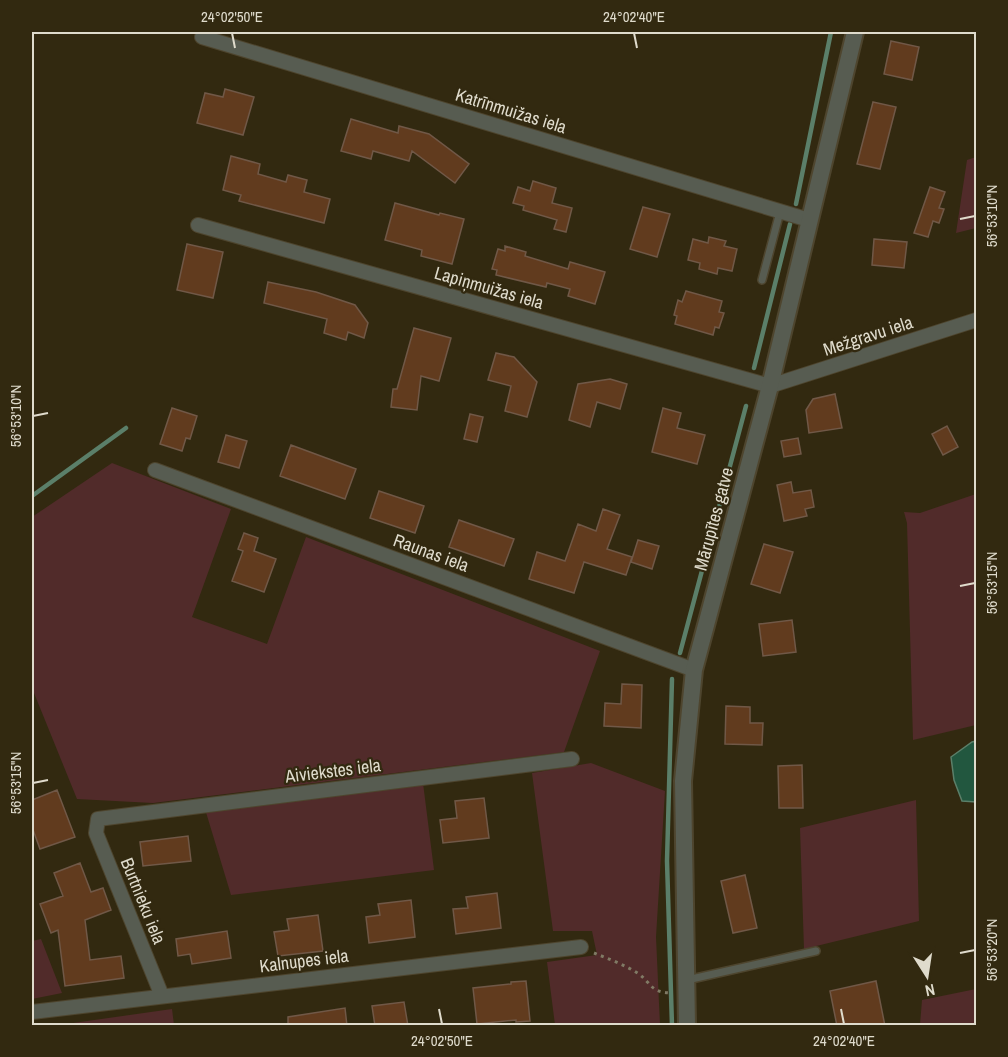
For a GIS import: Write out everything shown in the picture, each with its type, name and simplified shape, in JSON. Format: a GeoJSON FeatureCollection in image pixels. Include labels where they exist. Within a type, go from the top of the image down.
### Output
{"type":"FeatureCollection","features":[{"type":"Feature","properties":{"kind":"street","name":"Mārupītes gatve"},"geometry":{"type":"LineString","coordinates":[[687,1026],[683,781],[694,670],[770,386],[855,32]]}},
{"type":"Feature","properties":{"kind":"street","name":"Katrīnmuižas iela"},"geometry":{"type":"LineString","coordinates":[[202,37],[809,220]]}},
{"type":"Feature","properties":{"kind":"street","name":"Lapiņmuižas iela"},"geometry":{"type":"LineString","coordinates":[[198,225],[770,386]]}},
{"type":"Feature","properties":{"kind":"street","name":"Mežgravu iela"},"geometry":{"type":"LineString","coordinates":[[770,386],[976,320]]}},
{"type":"Feature","properties":{"kind":"street","name":"Raunas iela"},"geometry":{"type":"LineString","coordinates":[[155,470],[694,670]]}},
{"type":"Feature","properties":{"kind":"street","name":"Aiviekstes iela"},"geometry":{"type":"LineString","coordinates":[[98,819],[572,759]]}},
{"type":"Feature","properties":{"kind":"street","name":"Burtnieku iela"},"geometry":{"type":"LineString","coordinates":[[98,819],[96,833],[162,996]]}},
{"type":"Feature","properties":{"kind":"street","name":"Kalnupes iela"},"geometry":{"type":"LineString","coordinates":[[32,1012],[581,947]]}},
{"type":"Feature","properties":{"kind":"lane"},"geometry":{"type":"LineString","coordinates":[[762,280],[780,212]]}},
{"type":"Feature","properties":{"kind":"lane"},"geometry":{"type":"LineString","coordinates":[[685,981],[816,951]]}},
{"type":"Feature","properties":{"kind":"path"},"geometry":{"type":"LineString","coordinates":[[581,947],[624,966],[640,975],[650,987],[667,993]]}},
{"type":"Feature","properties":{"kind":"shaded area"},"geometry":{"type":"Polygon","coordinates":[[[976,157],[976,228],[956,233],[967,160],[976,157]]]}},
{"type":"Feature","properties":{"kind":"shaded area"},"geometry":{"type":"Polygon","coordinates":[[[112,463],[231,509],[192,617],[267,644],[306,537],[600,651],[564,752],[153,803],[77,799],[32,688],[32,517],[112,463]]]}},
{"type":"Feature","properties":{"kind":"shaded area"},"geometry":{"type":"Polygon","coordinates":[[[976,494],[976,725],[913,740],[907,523],[904,512],[920,513],[976,494]]]}},
{"type":"Feature","properties":{"kind":"shaded area"},"geometry":{"type":"Polygon","coordinates":[[[976,741],[976,802],[962,801],[954,780],[951,757],[976,741]]]}},
{"type":"Feature","properties":{"kind":"shaded area"},"geometry":{"type":"Polygon","coordinates":[[[591,763],[665,791],[656,937],[660,1025],[555,1025],[547,962],[597,955],[592,931],[553,931],[532,773],[591,763]]]}},
{"type":"Feature","properties":{"kind":"shaded area"},"geometry":{"type":"Polygon","coordinates":[[[423,783],[434,870],[231,895],[205,809],[423,783]]]}},
{"type":"Feature","properties":{"kind":"shaded area"},"geometry":{"type":"Polygon","coordinates":[[[916,800],[919,921],[804,949],[800,828],[916,800]]]}},
{"type":"Feature","properties":{"kind":"shaded area"},"geometry":{"type":"Polygon","coordinates":[[[41,939],[62,993],[32,999],[32,941],[41,939]]]}},
{"type":"Feature","properties":{"kind":"shaded area"},"geometry":{"type":"Polygon","coordinates":[[[976,989],[976,1025],[920,1025],[922,1000],[976,989]]]}},
{"type":"Feature","properties":{"kind":"shaded area"},"geometry":{"type":"Polygon","coordinates":[[[172,1009],[174,1025],[59,1025],[172,1009]]]}},
{"type":"Feature","properties":{"kind":"building"},"geometry":{"type":"Polygon","coordinates":[[[891,41],[919,47],[912,80],[884,74],[891,41]]]}},
{"type":"Feature","properties":{"kind":"building"},"geometry":{"type":"Polygon","coordinates":[[[225,89],[254,97],[243,135],[197,123],[205,93],[223,97],[225,89]]]}},
{"type":"Feature","properties":{"kind":"building"},"geometry":{"type":"Polygon","coordinates":[[[873,102],[896,107],[880,169],[857,164],[873,102]]]}},
{"type":"Feature","properties":{"kind":"building"},"geometry":{"type":"Polygon","coordinates":[[[351,119],[398,133],[399,126],[429,134],[469,164],[455,183],[412,151],[409,161],[373,151],[371,159],[341,151],[351,119]]]}},
{"type":"Feature","properties":{"kind":"building"},"geometry":{"type":"Polygon","coordinates":[[[231,156],[260,164],[258,174],[286,182],[288,175],[307,180],[304,192],[330,199],[324,223],[239,201],[241,195],[223,190],[231,156]]]}},
{"type":"Feature","properties":{"kind":"building"},"geometry":{"type":"Polygon","coordinates":[[[533,181],[556,188],[552,203],[572,208],[566,232],[554,229],[557,220],[523,210],[524,206],[513,203],[518,187],[530,191],[533,181]]]}},
{"type":"Feature","properties":{"kind":"building"},"geometry":{"type":"Polygon","coordinates":[[[930,187],[945,192],[939,208],[944,209],[939,223],[933,221],[928,237],[914,233],[930,187]]]}},
{"type":"Feature","properties":{"kind":"building"},"geometry":{"type":"Polygon","coordinates":[[[395,203],[464,219],[452,264],[421,256],[422,250],[385,240],[395,203]]]}},
{"type":"Feature","properties":{"kind":"building"},"geometry":{"type":"Polygon","coordinates":[[[643,207],[670,214],[657,257],[630,249],[643,207]]]}},
{"type":"Feature","properties":{"kind":"building"},"geometry":{"type":"Polygon","coordinates":[[[709,237],[726,241],[724,246],[737,249],[732,271],[718,268],[717,274],[699,269],[700,263],[688,260],[693,239],[708,243],[709,237]]]}},
{"type":"Feature","properties":{"kind":"building"},"geometry":{"type":"Polygon","coordinates":[[[874,239],[907,242],[904,268],[872,265],[874,239]]]}},
{"type":"Feature","properties":{"kind":"building"},"geometry":{"type":"Polygon","coordinates":[[[187,244],[223,252],[213,298],[177,290],[187,244]]]}},
{"type":"Feature","properties":{"kind":"building"},"geometry":{"type":"Polygon","coordinates":[[[505,246],[526,252],[525,256],[568,269],[570,262],[605,272],[595,304],[568,296],[570,289],[547,283],[546,287],[496,275],[497,270],[492,269],[498,249],[505,251],[505,246]]]}},
{"type":"Feature","properties":{"kind":"building"},"geometry":{"type":"Polygon","coordinates":[[[268,282],[316,292],[355,305],[368,323],[364,338],[348,332],[346,340],[324,333],[327,319],[264,303],[268,282]]]}},
{"type":"Feature","properties":{"kind":"building"},"geometry":{"type":"Polygon","coordinates":[[[686,291],[722,301],[719,312],[724,313],[719,328],[715,327],[713,335],[675,324],[677,316],[674,315],[678,300],[682,302],[686,291]]]}},
{"type":"Feature","properties":{"kind":"building"},"geometry":{"type":"Polygon","coordinates":[[[414,328],[451,338],[439,381],[421,376],[417,410],[391,407],[393,389],[397,389],[414,328]]]}},
{"type":"Feature","properties":{"kind":"building"},"geometry":{"type":"Polygon","coordinates":[[[496,353],[514,357],[537,382],[527,417],[505,411],[511,386],[488,380],[496,353]]]}},
{"type":"Feature","properties":{"kind":"building"},"geometry":{"type":"Polygon","coordinates":[[[610,379],[627,384],[620,409],[597,402],[590,427],[569,420],[578,384],[610,379]]]}},
{"type":"Feature","properties":{"kind":"building"},"geometry":{"type":"Polygon","coordinates":[[[835,394],[842,428],[809,433],[806,410],[813,399],[835,394]]]}},
{"type":"Feature","properties":{"kind":"building"},"geometry":{"type":"Polygon","coordinates":[[[172,408],[197,416],[190,439],[186,438],[182,451],[160,444],[172,408]]]}},
{"type":"Feature","properties":{"kind":"building"},"geometry":{"type":"Polygon","coordinates":[[[663,408],[681,413],[677,428],[705,435],[697,464],[652,452],[663,408]]]}},
{"type":"Feature","properties":{"kind":"building"},"geometry":{"type":"Polygon","coordinates":[[[470,414],[483,417],[477,442],[464,439],[470,414]]]}},
{"type":"Feature","properties":{"kind":"building"},"geometry":{"type":"Polygon","coordinates":[[[947,426],[958,447],[943,455],[932,434],[947,426]]]}},
{"type":"Feature","properties":{"kind":"building"},"geometry":{"type":"Polygon","coordinates":[[[226,435],[247,441],[239,468],[218,462],[226,435]]]}},
{"type":"Feature","properties":{"kind":"building"},"geometry":{"type":"Polygon","coordinates":[[[798,438],[801,454],[784,457],[781,441],[798,438]]]}},
{"type":"Feature","properties":{"kind":"building"},"geometry":{"type":"Polygon","coordinates":[[[291,445],[356,469],[345,499],[280,476],[291,445]]]}},
{"type":"Feature","properties":{"kind":"building"},"geometry":{"type":"Polygon","coordinates":[[[791,482],[793,493],[811,490],[814,507],[805,509],[807,516],[784,521],[777,485],[791,482]]]}},
{"type":"Feature","properties":{"kind":"building"},"geometry":{"type":"Polygon","coordinates":[[[379,491],[424,506],[415,533],[370,518],[379,491]]]}},
{"type":"Feature","properties":{"kind":"building"},"geometry":{"type":"Polygon","coordinates":[[[603,509],[620,515],[607,549],[632,557],[626,575],[584,562],[574,593],[529,579],[537,552],[565,561],[578,524],[596,531],[603,509]]]}},
{"type":"Feature","properties":{"kind":"building"},"geometry":{"type":"Polygon","coordinates":[[[459,520],[514,539],[504,566],[449,547],[459,520]]]}},
{"type":"Feature","properties":{"kind":"building"},"geometry":{"type":"Polygon","coordinates":[[[244,533],[258,538],[254,551],[276,559],[264,592],[232,581],[243,551],[238,549],[244,533]]]}},
{"type":"Feature","properties":{"kind":"building"},"geometry":{"type":"Polygon","coordinates":[[[638,540],[659,546],[652,569],[631,562],[638,540]]]}},
{"type":"Feature","properties":{"kind":"building"},"geometry":{"type":"Polygon","coordinates":[[[764,544],[793,552],[780,593],[751,584],[764,544]]]}},
{"type":"Feature","properties":{"kind":"building"},"geometry":{"type":"Polygon","coordinates":[[[792,620],[796,652],[763,656],[759,624],[792,620]]]}},
{"type":"Feature","properties":{"kind":"building"},"geometry":{"type":"Polygon","coordinates":[[[622,684],[642,685],[641,728],[604,726],[605,703],[621,704],[622,684]]]}},
{"type":"Feature","properties":{"kind":"building"},"geometry":{"type":"Polygon","coordinates":[[[726,706],[750,707],[750,723],[763,723],[762,745],[725,744],[726,706]]]}},
{"type":"Feature","properties":{"kind":"building"},"geometry":{"type":"Polygon","coordinates":[[[802,765],[803,808],[779,808],[778,766],[802,765]]]}},
{"type":"Feature","properties":{"kind":"building"},"geometry":{"type":"Polygon","coordinates":[[[57,790],[75,837],[40,849],[32,827],[32,800],[57,790]]]}},
{"type":"Feature","properties":{"kind":"building"},"geometry":{"type":"Polygon","coordinates":[[[484,798],[489,838],[443,843],[440,820],[457,818],[455,801],[484,798]]]}},
{"type":"Feature","properties":{"kind":"building"},"geometry":{"type":"Polygon","coordinates":[[[188,836],[191,861],[143,866],[140,842],[188,836]]]}},
{"type":"Feature","properties":{"kind":"building"},"geometry":{"type":"Polygon","coordinates":[[[80,863],[91,892],[103,888],[111,910],[85,920],[90,960],[121,956],[124,978],[65,986],[58,930],[51,933],[40,904],[63,896],[54,873],[80,863]]]}},
{"type":"Feature","properties":{"kind":"building"},"geometry":{"type":"Polygon","coordinates":[[[745,875],[757,928],[733,933],[721,881],[745,875]]]}},
{"type":"Feature","properties":{"kind":"building"},"geometry":{"type":"Polygon","coordinates":[[[497,893],[501,928],[456,934],[453,909],[468,908],[466,897],[497,893]]]}},
{"type":"Feature","properties":{"kind":"building"},"geometry":{"type":"Polygon","coordinates":[[[411,900],[415,937],[369,943],[366,917],[380,915],[378,904],[411,900]]]}},
{"type":"Feature","properties":{"kind":"building"},"geometry":{"type":"Polygon","coordinates":[[[318,915],[323,951],[278,956],[274,932],[289,930],[287,919],[318,915]]]}},
{"type":"Feature","properties":{"kind":"building"},"geometry":{"type":"Polygon","coordinates":[[[227,931],[231,958],[192,964],[190,954],[178,956],[176,939],[227,931]]]}},
{"type":"Feature","properties":{"kind":"building"},"geometry":{"type":"Polygon","coordinates":[[[526,981],[530,1021],[477,1024],[473,988],[526,981]]]}},
{"type":"Feature","properties":{"kind":"building"},"geometry":{"type":"Polygon","coordinates":[[[876,981],[885,1026],[837,1026],[830,991],[876,981]]]}},
{"type":"Feature","properties":{"kind":"building"},"geometry":{"type":"Polygon","coordinates":[[[404,1002],[408,1026],[375,1026],[372,1006],[404,1002]]]}},
{"type":"Feature","properties":{"kind":"building"},"geometry":{"type":"Polygon","coordinates":[[[345,1008],[347,1026],[288,1026],[288,1017],[345,1008]]]}},
{"type":"Feature","properties":{"kind":"waterway"},"geometry":{"type":"LineString","coordinates":[[796,204],[831,32]]}},
{"type":"Feature","properties":{"kind":"waterway"},"geometry":{"type":"LineString","coordinates":[[754,368],[790,224]]}},
{"type":"Feature","properties":{"kind":"waterway"},"geometry":{"type":"LineString","coordinates":[[680,653],[746,406]]}},
{"type":"Feature","properties":{"kind":"waterway"},"geometry":{"type":"LineString","coordinates":[[32,496],[126,428]]}},
{"type":"Feature","properties":{"kind":"waterway"},"geometry":{"type":"LineString","coordinates":[[672,679],[667,861],[672,1026]]}}]}
